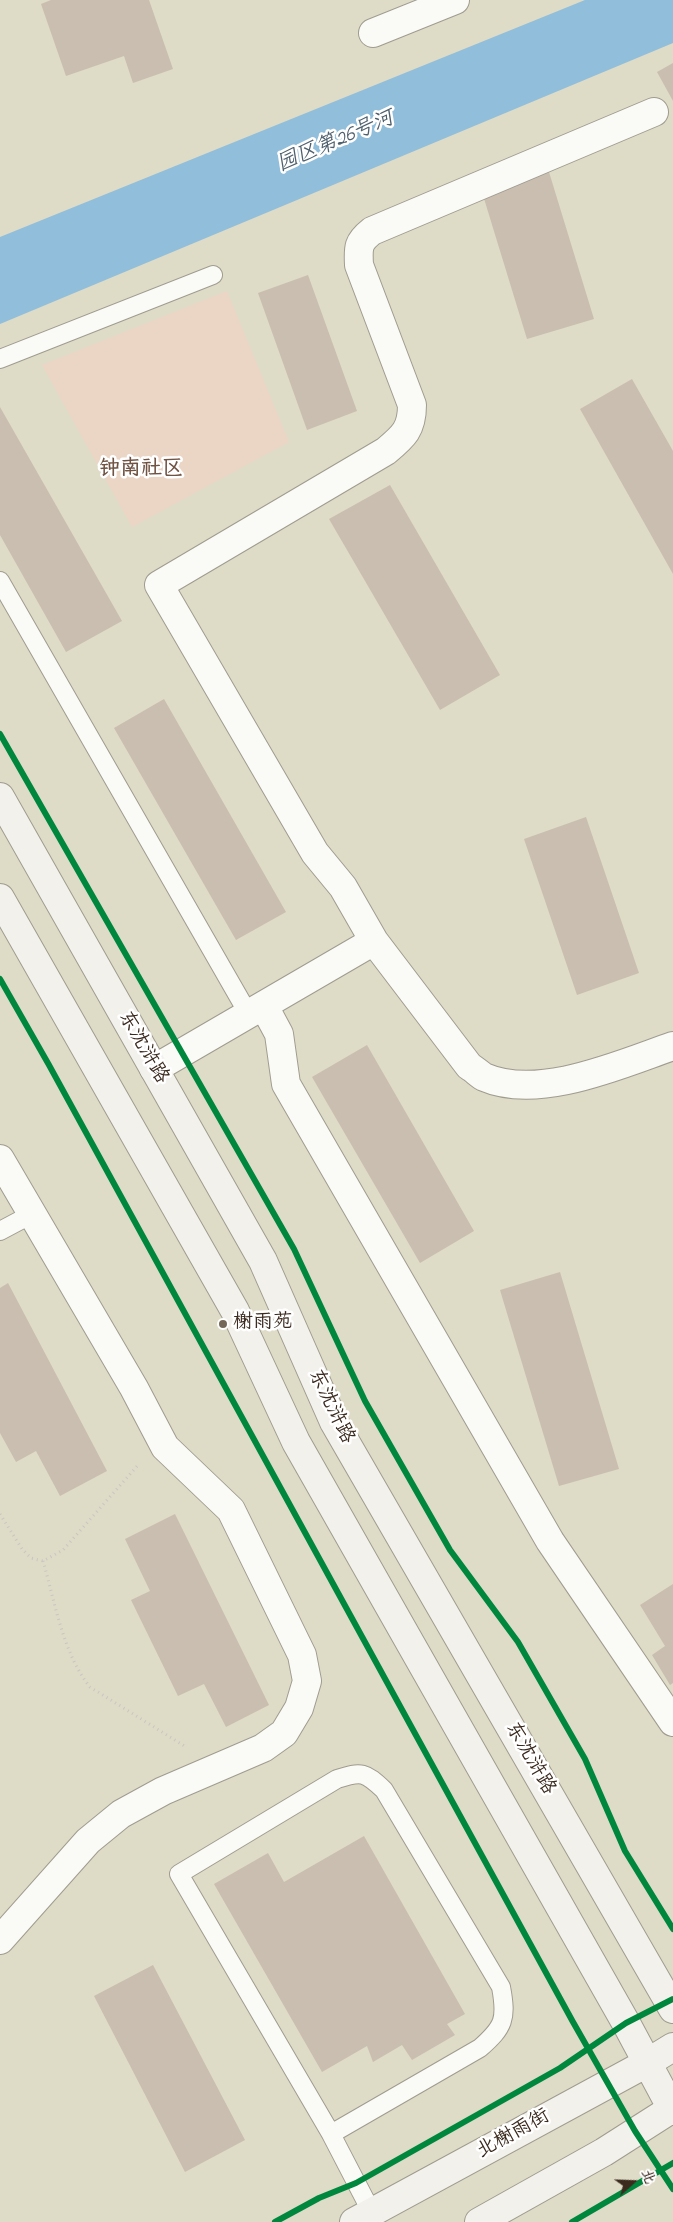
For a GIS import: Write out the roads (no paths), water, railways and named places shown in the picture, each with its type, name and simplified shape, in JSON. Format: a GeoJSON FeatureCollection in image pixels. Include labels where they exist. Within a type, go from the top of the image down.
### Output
{"type":"FeatureCollection","features":[{"type":"Feature","properties":{"kind":"main road","name":"东沈浒路"},"geometry":{"type":"LineString","coordinates":[[0,797],[263,1261],[334,1422],[673,2009]]}},
{"type":"Feature","properties":{"kind":"main road"},"geometry":{"type":"LineString","coordinates":[[0,898],[235,1311],[296,1442],[673,2109],[604,2152],[479,2222]]}},
{"type":"Feature","properties":{"kind":"main road","name":"北榭雨街"},"geometry":{"type":"LineString","coordinates":[[363,2217],[673,2047]]}},
{"type":"Feature","properties":{"kind":"street"},"geometry":{"type":"LineString","coordinates":[[373,33],[455,0]]}},
{"type":"Feature","properties":{"kind":"street"},"geometry":{"type":"LineString","coordinates":[[654,112],[372,231],[362,239],[358,250],[360,265],[412,404],[412,420],[404,436],[386,450],[160,585],[315,853],[344,887],[374,941],[469,1066],[484,1076],[503,1082],[527,1085],[563,1080],[602,1070],[673,1046]]}},
{"type":"Feature","properties":{"kind":"street"},"geometry":{"type":"LineString","coordinates":[[154,1069],[374,941]]}},
{"type":"Feature","properties":{"kind":"street"},"geometry":{"type":"LineString","coordinates":[[256,1010],[279,1034],[286,1084],[550,1542],[673,1722]]}},
{"type":"Feature","properties":{"kind":"street"},"geometry":{"type":"LineString","coordinates":[[0,1159],[134,1388],[165,1447],[231,1510],[302,1655],[306,1681],[299,1708],[284,1733],[263,1748],[162,1791],[121,1814],[88,1841],[0,1940]]}},
{"type":"Feature","properties":{"kind":"lane"},"geometry":{"type":"LineString","coordinates":[[0,359],[212,275]]}},
{"type":"Feature","properties":{"kind":"lane"},"geometry":{"type":"LineString","coordinates":[[0,581],[256,1010]]}},
{"type":"Feature","properties":{"kind":"lane"},"geometry":{"type":"LineString","coordinates":[[0,1231],[32,1214]]}},
{"type":"Feature","properties":{"kind":"lane"},"geometry":{"type":"LineString","coordinates":[[331,2134],[480,2048],[498,2032],[505,2009],[501,1987],[384,1790],[371,1777],[356,1772],[337,1779],[179,1874],[331,2134],[363,2217]]}},
{"type":"Feature","properties":{"kind":"water","name":"园区第26号河"},"geometry":{"type":"Polygon","coordinates":[[[585,0],[673,0],[673,43],[0,324],[0,237],[585,0]]]}},
{"type":"Feature","properties":{"kind":"place","name":"榭雨苑"},"geometry":{"type":"Point","coordinates":[223,1324]}},
{"type":"Feature","properties":{"kind":"district","name":"钟南社区"},"geometry":{"type":"Point","coordinates":[141,471]}}]}
